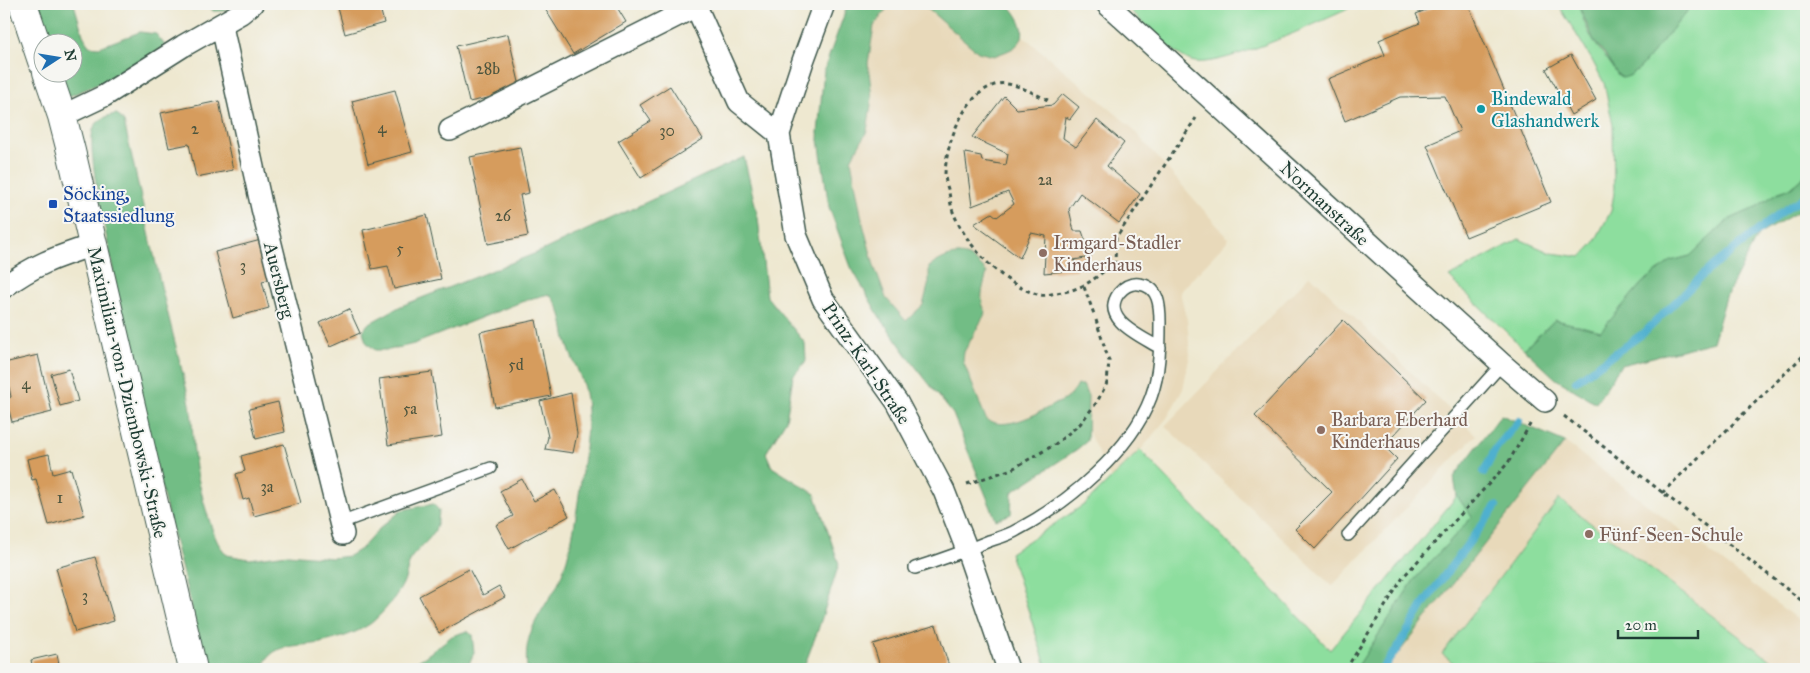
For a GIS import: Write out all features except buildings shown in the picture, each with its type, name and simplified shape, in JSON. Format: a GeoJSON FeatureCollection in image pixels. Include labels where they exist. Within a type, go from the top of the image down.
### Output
{"type":"FeatureCollection","features":[{"type":"Feature","properties":{"kind":"street"},"geometry":{"type":"LineString","coordinates":[[23,4],[32,32]]}},
{"type":"Feature","properties":{"kind":"street"},"geometry":{"type":"LineString","coordinates":[[62,116],[104,96],[183,46],[241,13],[252,4]]}},
{"type":"Feature","properties":{"kind":"street","name":"Prinz-Karl-Straße"},"geometry":{"type":"LineString","coordinates":[[824,4],[802,60],[779,134],[796,235],[823,299],[897,402],[944,491],[967,550],[1008,669]]}},
{"type":"Feature","properties":{"kind":"street","name":"Normanstraße"},"geometry":{"type":"LineString","coordinates":[[1107,4],[1544,401]]}},
{"type":"Feature","properties":{"kind":"street"},"geometry":{"type":"LineString","coordinates":[[450,130],[695,5],[739,102],[779,134]]}},
{"type":"Feature","properties":{"kind":"street","name":"Auersberg"},"geometry":{"type":"LineString","coordinates":[[220,25],[223,31],[262,208],[341,528]]}},
{"type":"Feature","properties":{"kind":"street","name":"Maximilian-von-Dziembowski-Straße"},"geometry":{"type":"LineString","coordinates":[[50,82],[71,151],[193,669]]}},
{"type":"Feature","properties":{"kind":"street"},"geometry":{"type":"LineString","coordinates":[[4,287],[25,272],[51,258],[93,245]]}},
{"type":"Feature","properties":{"kind":"lane"},"geometry":{"type":"LineString","coordinates":[[915,568],[1017,530],[1049,510],[1100,470],[1129,439],[1141,419],[1156,378],[1160,348],[1160,305],[1154,292],[1141,284],[1126,287],[1116,298],[1115,313],[1118,320],[1160,348]]}},
{"type":"Feature","properties":{"kind":"lane"},"geometry":{"type":"LineString","coordinates":[[1348,535],[1502,364]]}},
{"type":"Feature","properties":{"kind":"lane"},"geometry":{"type":"LineString","coordinates":[[341,528],[491,468]]}},
{"type":"Feature","properties":{"kind":"path"},"geometry":{"type":"LineString","coordinates":[[1048,100],[1018,86],[999,84],[983,91],[961,114],[949,144],[944,175],[954,214],[972,245],[1010,282],[1042,295],[1066,292],[1084,286],[1114,262],[1116,238],[1210,96]]}},
{"type":"Feature","properties":{"kind":"path"},"geometry":{"type":"LineString","coordinates":[[944,491],[1012,469],[1054,445],[1080,424],[1097,402],[1107,383],[1109,361],[1084,286]]}},
{"type":"Feature","properties":{"kind":"path"},"geometry":{"type":"LineString","coordinates":[[1662,493],[1806,353]]}},
{"type":"Feature","properties":{"kind":"path"},"geometry":{"type":"LineString","coordinates":[[1346,669],[1404,576],[1508,463],[1544,401],[1806,604]]}},
{"type":"Feature","properties":{"kind":"shaded area","name":"Irmgard-Stadler Kinderhaus"},"geometry":{"type":"Polygon","coordinates":[[[890,4],[923,4],[978,52],[994,56],[1017,45],[1022,35],[1129,125],[1229,239],[1180,292],[1187,320],[1190,354],[1183,389],[1167,418],[1113,484],[1080,414],[1009,423],[991,422],[986,419],[965,370],[962,356],[986,313],[906,321],[886,298],[874,266],[862,220],[851,160],[867,131],[872,98],[868,63],[874,26],[890,4]]]}},
{"type":"Feature","properties":{"kind":"shaded area","name":"Barbara Eberhard Kinderhaus"},"geometry":{"type":"Polygon","coordinates":[[[1310,275],[1476,435],[1332,586],[1165,426],[1310,275]]]}},
{"type":"Feature","properties":{"kind":"shaded area","name":"Fünf-Seen-Schule"},"geometry":{"type":"Polygon","coordinates":[[[1565,442],[1806,626],[1806,669],[1386,669],[1565,442]]]}},
{"type":"Feature","properties":{"kind":"green space"},"geometry":{"type":"Polygon","coordinates":[[[23,4],[74,4],[83,35],[89,46],[99,47],[140,32],[156,34],[164,44],[163,52],[117,76],[67,97],[56,82],[82,82],[82,32],[37,32],[23,4]]]}},
{"type":"Feature","properties":{"kind":"green space"},"geometry":{"type":"Polygon","coordinates":[[[208,4],[235,4],[224,11],[213,11],[208,4]]]}},
{"type":"Feature","properties":{"kind":"green space"},"geometry":{"type":"Polygon","coordinates":[[[848,4],[890,4],[874,26],[868,63],[872,98],[867,131],[851,160],[862,220],[874,266],[886,298],[906,321],[923,305],[929,282],[929,267],[953,255],[960,255],[974,260],[987,273],[982,298],[986,312],[964,352],[963,361],[986,419],[1002,424],[1020,420],[1064,400],[1077,385],[1083,385],[1088,396],[1087,441],[1012,492],[1011,514],[996,520],[953,414],[879,316],[851,267],[829,207],[818,133],[824,70],[848,4]]]}},
{"type":"Feature","properties":{"kind":"green space"},"geometry":{"type":"Polygon","coordinates":[[[922,4],[1008,4],[1021,24],[1022,35],[1020,41],[1011,49],[994,56],[978,52],[922,4]]]}},
{"type":"Feature","properties":{"kind":"green space"},"geometry":{"type":"Polygon","coordinates":[[[1124,4],[1354,4],[1346,10],[1267,44],[1222,59],[1203,62],[1191,61],[1174,51],[1124,4]]]}},
{"type":"Feature","properties":{"kind":"green space"},"geometry":{"type":"Polygon","coordinates":[[[1558,4],[1578,4],[1594,42],[1618,75],[1629,76],[1640,68],[1693,4],[1806,4],[1806,172],[1802,179],[1791,188],[1779,192],[1753,209],[1728,220],[1690,256],[1671,261],[1642,283],[1601,331],[1555,320],[1524,349],[1449,277],[1519,239],[1551,253],[1581,257],[1594,243],[1611,211],[1614,193],[1613,125],[1604,83],[1558,4]]]}},
{"type":"Feature","properties":{"kind":"green space"},"geometry":{"type":"Polygon","coordinates":[[[1578,4],[1693,4],[1640,68],[1623,78],[1618,75],[1594,41],[1578,4]]]}},
{"type":"Feature","properties":{"kind":"green space"},"geometry":{"type":"Polygon","coordinates":[[[117,114],[124,122],[189,399],[195,462],[203,499],[214,534],[227,555],[249,559],[288,554],[332,558],[349,556],[362,548],[380,528],[402,510],[433,504],[439,510],[437,526],[433,534],[413,556],[399,591],[375,620],[358,631],[339,638],[278,650],[266,660],[263,669],[207,669],[130,356],[96,183],[92,146],[94,127],[104,118],[117,114]]]}},
{"type":"Feature","properties":{"kind":"green space"},"geometry":{"type":"Polygon","coordinates":[[[744,157],[758,218],[767,297],[805,343],[806,361],[793,376],[786,420],[766,453],[772,467],[815,494],[839,564],[818,630],[803,669],[527,669],[526,659],[530,634],[557,586],[571,545],[586,432],[587,413],[584,387],[568,346],[561,313],[549,294],[529,299],[414,344],[389,350],[375,350],[366,342],[363,331],[368,324],[401,306],[539,252],[744,157]]]}},
{"type":"Feature","properties":{"kind":"green space"},"geometry":{"type":"Polygon","coordinates":[[[1806,172],[1806,207],[1758,235],[1726,297],[1713,342],[1621,365],[1596,403],[1556,379],[1524,349],[1555,320],[1601,331],[1642,283],[1671,261],[1690,256],[1728,220],[1753,209],[1779,192],[1791,188],[1802,179],[1806,172]]]}},
{"type":"Feature","properties":{"kind":"green space"},"geometry":{"type":"Polygon","coordinates":[[[1501,415],[1565,442],[1386,669],[1356,669],[1414,580],[1472,517],[1457,496],[1454,477],[1501,415]]]}},
{"type":"Feature","properties":{"kind":"green space"},"geometry":{"type":"Polygon","coordinates":[[[1140,450],[1330,650],[1457,496],[1472,517],[1414,580],[1356,669],[1047,669],[1010,553],[1085,504],[1140,450]]]}},
{"type":"Feature","properties":{"kind":"green space"},"geometry":{"type":"Polygon","coordinates":[[[1559,499],[1782,669],[1461,669],[1442,654],[1559,499]]]}},
{"type":"Feature","properties":{"kind":"green space"},"geometry":{"type":"Polygon","coordinates":[[[467,631],[472,635],[474,652],[467,669],[405,669],[452,636],[467,631]]]}},
{"type":"Feature","properties":{"kind":"waterway"},"geometry":{"type":"LineString","coordinates":[[1576,381],[1645,332],[1706,272],[1779,214],[1806,196]]}},
{"type":"Feature","properties":{"kind":"waterway"},"geometry":{"type":"LineString","coordinates":[[1484,472],[1496,448],[1519,421]]}},
{"type":"Feature","properties":{"kind":"waterway"},"geometry":{"type":"LineString","coordinates":[[1382,669],[1397,649],[1425,602],[1496,506]]}},
{"type":"Feature","properties":{"kind":"place","name":"Bindewald Glashandwerk"},"geometry":{"type":"Point","coordinates":[1481,109]}},
{"type":"Feature","properties":{"kind":"place","name":"Söcking, Staatssiedlung"},"geometry":{"type":"Point","coordinates":[53,204]}},
{"type":"Feature","properties":{"kind":"place","name":"Irmgard-Stadler Kinderhaus"},"geometry":{"type":"Point","coordinates":[1043,253]}},
{"type":"Feature","properties":{"kind":"place","name":"Barbara Eberhard Kinderhaus"},"geometry":{"type":"Point","coordinates":[1321,430]}},
{"type":"Feature","properties":{"kind":"place","name":"Fünf-Seen-Schule"},"geometry":{"type":"Point","coordinates":[1589,534]}}]}
